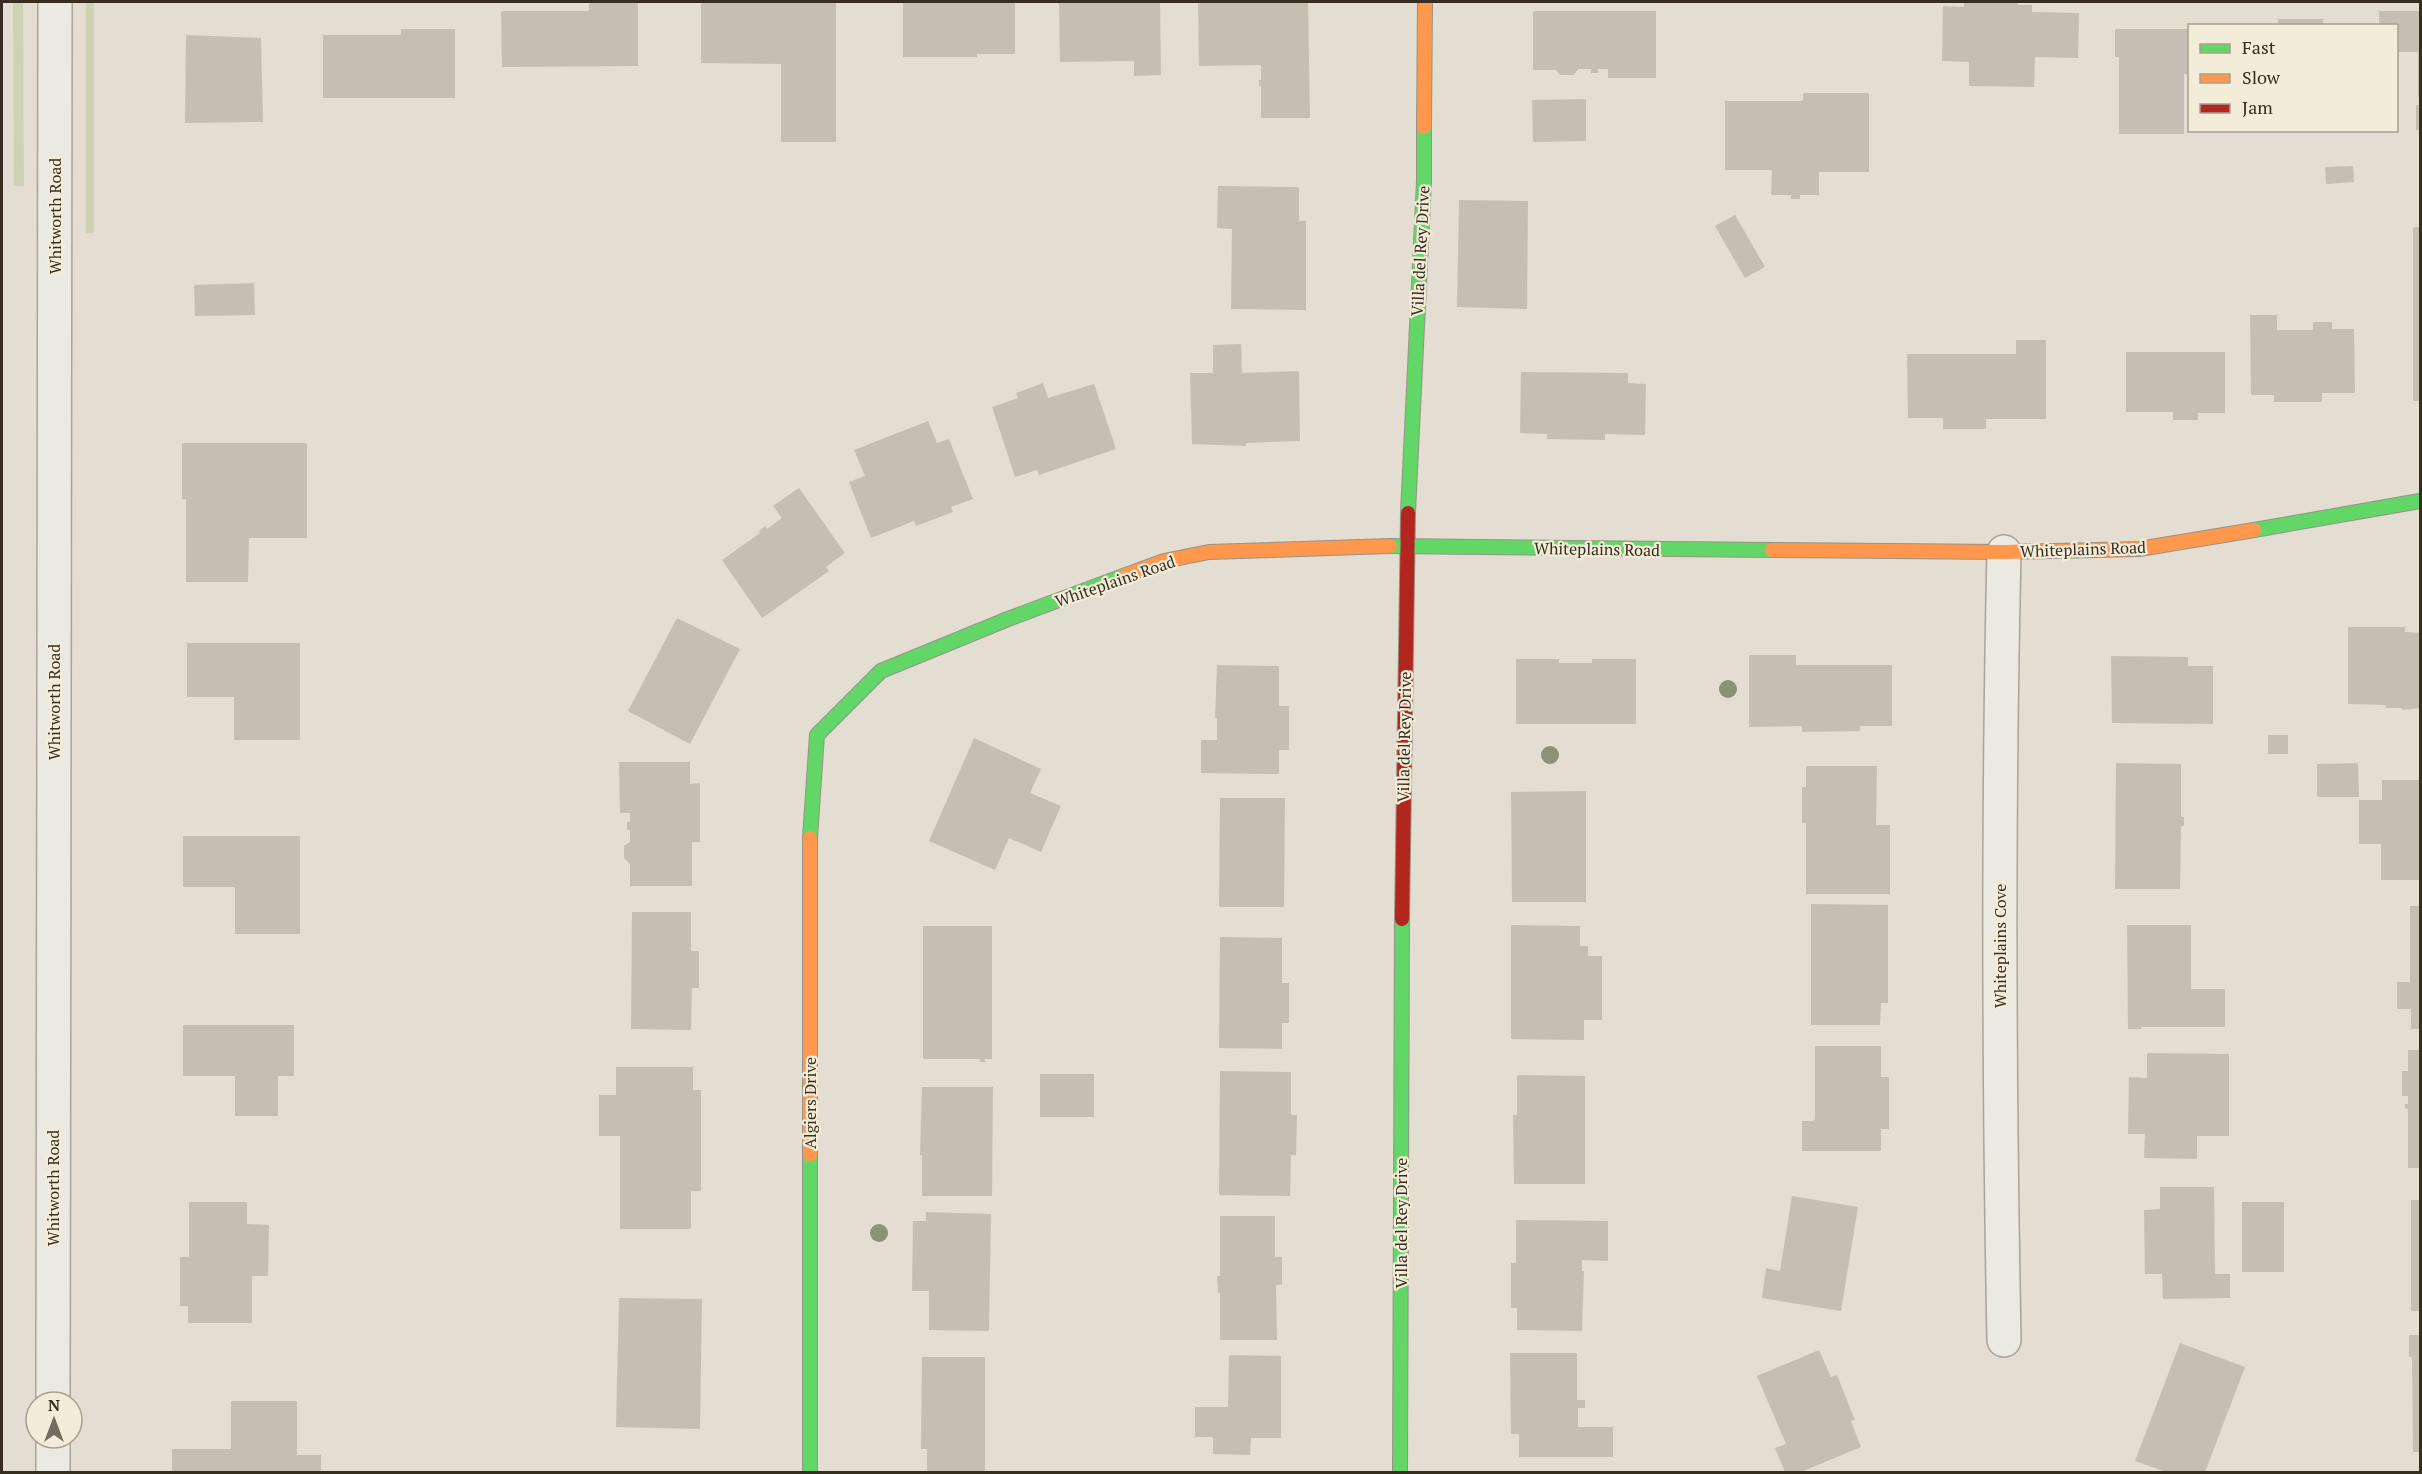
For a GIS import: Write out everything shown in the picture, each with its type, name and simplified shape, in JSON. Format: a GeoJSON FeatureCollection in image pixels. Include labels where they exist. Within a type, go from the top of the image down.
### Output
{"type":"FeatureCollection","features":[{"type":"Feature","properties":{"kind":"street","name":"Whitworth Road"},"geometry":{"type":"LineString","coordinates":[[52,1390],[55,2]]}},
{"type":"Feature","properties":{"kind":"street","name":"Villa del Rey Drive"},"geometry":{"type":"LineString","coordinates":[[1400,1473],[1402,884],[1407,545],[1424,181],[1425,2]]}},
{"type":"Feature","properties":{"kind":"street","name":"Whiteplains Road"},"geometry":{"type":"LineString","coordinates":[[817,735],[881,671],[1008,619],[1164,561],[1209,552],[1407,545],[2004,552],[2139,549],[2421,501]]}},
{"type":"Feature","properties":{"kind":"street","name":"Whiteplains Cove"},"geometry":{"type":"LineString","coordinates":[[2004,552],[2000,990],[2004,1340]]}},
{"type":"Feature","properties":{"kind":"street","name":"Algiers Drive"},"geometry":{"type":"LineString","coordinates":[[810,1473],[810,836],[817,735]]}},
{"type":"Feature","properties":{"kind":"street"},"geometry":{"type":"LineString","coordinates":[[52,1450],[52,1473]]}},
{"type":"Feature","properties":{"kind":"green space"},"geometry":{"type":"Polygon","coordinates":[[[13,2],[23,2],[24,186],[14,186],[13,2]]]}},
{"type":"Feature","properties":{"kind":"green space"},"geometry":{"type":"Polygon","coordinates":[[[86,2],[94,2],[94,233],[86,233],[86,2]]]}},
{"type":"Feature","properties":{"kind":"building"},"geometry":{"type":"Polygon","coordinates":[[[589,2],[638,2],[638,66],[502,67],[501,11],[589,11],[589,2]]]}},
{"type":"Feature","properties":{"kind":"building"},"geometry":{"type":"Polygon","coordinates":[[[701,2],[836,2],[836,142],[781,142],[781,64],[701,63],[701,2]]]}},
{"type":"Feature","properties":{"kind":"building"},"geometry":{"type":"Polygon","coordinates":[[[903,2],[1015,2],[1015,54],[977,54],[977,57],[903,57],[903,2]]]}},
{"type":"Feature","properties":{"kind":"building"},"geometry":{"type":"Polygon","coordinates":[[[1057,2],[1160,2],[1161,75],[1134,76],[1134,61],[1060,62],[1059,5],[1057,2]]]}},
{"type":"Feature","properties":{"kind":"building"},"geometry":{"type":"Polygon","coordinates":[[[1198,2],[1308,2],[1310,118],[1261,118],[1259,80],[1261,80],[1261,65],[1199,66],[1198,2]]]}},
{"type":"Feature","properties":{"kind":"building"},"geometry":{"type":"Polygon","coordinates":[[[2018,2],[2018,5],[2032,5],[2032,12],[2079,13],[2078,58],[2035,57],[2034,87],[1969,86],[1969,62],[1942,61],[1943,6],[1964,7],[1964,3],[2018,2]]]}},
{"type":"Feature","properties":{"kind":"building"},"geometry":{"type":"Polygon","coordinates":[[[1533,11],[1656,11],[1656,78],[1608,78],[1608,69],[1598,69],[1598,73],[1591,73],[1591,69],[1578,69],[1574,75],[1560,75],[1556,70],[1533,70],[1533,11]]]}},
{"type":"Feature","properties":{"kind":"building"},"geometry":{"type":"Polygon","coordinates":[[[2379,11],[2420,11],[2420,97],[2418,97],[2418,52],[2398,52],[2398,24],[2379,24],[2379,11]]]}},
{"type":"Feature","properties":{"kind":"building"},"geometry":{"type":"Polygon","coordinates":[[[2278,19],[2323,19],[2323,24],[2278,24],[2278,19]]]}},
{"type":"Feature","properties":{"kind":"building"},"geometry":{"type":"Polygon","coordinates":[[[401,29],[455,29],[455,98],[323,98],[323,35],[401,35],[401,29]]]}},
{"type":"Feature","properties":{"kind":"building"},"geometry":{"type":"Polygon","coordinates":[[[2115,29],[2188,29],[2188,74],[2184,74],[2184,134],[2119,134],[2119,57],[2115,57],[2115,29]]]}},
{"type":"Feature","properties":{"kind":"building"},"geometry":{"type":"Polygon","coordinates":[[[186,35],[261,38],[263,122],[185,123],[186,35]]]}},
{"type":"Feature","properties":{"kind":"building"},"geometry":{"type":"Polygon","coordinates":[[[1803,93],[1869,93],[1869,172],[1819,172],[1819,195],[1800,195],[1800,199],[1791,199],[1791,195],[1771,195],[1772,170],[1725,170],[1725,101],[1803,101],[1803,93]]]}},
{"type":"Feature","properties":{"kind":"building"},"geometry":{"type":"Polygon","coordinates":[[[1586,99],[1586,141],[1533,142],[1532,100],[1586,99]]]}},
{"type":"Feature","properties":{"kind":"building"},"geometry":{"type":"Polygon","coordinates":[[[2416,105],[2420,105],[2420,130],[2416,130],[2416,105]]]}},
{"type":"Feature","properties":{"kind":"building"},"geometry":{"type":"Polygon","coordinates":[[[2353,166],[2354,182],[2326,184],[2325,167],[2353,166]]]}},
{"type":"Feature","properties":{"kind":"building"},"geometry":{"type":"Polygon","coordinates":[[[1218,186],[1299,187],[1299,221],[1306,221],[1306,310],[1231,309],[1232,229],[1217,228],[1218,186]]]}},
{"type":"Feature","properties":{"kind":"building"},"geometry":{"type":"Polygon","coordinates":[[[1459,200],[1528,201],[1527,309],[1457,307],[1459,200]]]}},
{"type":"Feature","properties":{"kind":"building"},"geometry":{"type":"Polygon","coordinates":[[[1735,215],[1765,267],[1745,278],[1715,226],[1735,215]]]}},
{"type":"Feature","properties":{"kind":"building"},"geometry":{"type":"Polygon","coordinates":[[[2413,227],[2420,227],[2420,401],[2413,401],[2413,227]]]}},
{"type":"Feature","properties":{"kind":"building"},"geometry":{"type":"Polygon","coordinates":[[[254,283],[255,315],[195,316],[194,285],[254,283]]]}},
{"type":"Feature","properties":{"kind":"building"},"geometry":{"type":"Polygon","coordinates":[[[2250,315],[2277,315],[2277,330],[2313,330],[2313,322],[2332,322],[2332,329],[2354,329],[2355,393],[2322,393],[2322,402],[2274,402],[2274,395],[2251,395],[2250,315]]]}},
{"type":"Feature","properties":{"kind":"building"},"geometry":{"type":"Polygon","coordinates":[[[2016,340],[2046,340],[2046,419],[1986,419],[1986,429],[1943,429],[1943,418],[1908,418],[1907,354],[2016,354],[2016,340]]]}},
{"type":"Feature","properties":{"kind":"building"},"geometry":{"type":"Polygon","coordinates":[[[1241,344],[1242,373],[1299,371],[1300,441],[1246,443],[1246,446],[1192,444],[1190,373],[1213,373],[1213,345],[1241,344]]]}},
{"type":"Feature","properties":{"kind":"building"},"geometry":{"type":"Polygon","coordinates":[[[2126,352],[2225,352],[2225,413],[2198,413],[2198,420],[2173,420],[2173,412],[2126,412],[2126,352]]]}},
{"type":"Feature","properties":{"kind":"building"},"geometry":{"type":"Polygon","coordinates":[[[1521,372],[1628,373],[1628,383],[1646,384],[1645,435],[1605,434],[1605,440],[1547,439],[1547,434],[1520,433],[1521,372]]]}},
{"type":"Feature","properties":{"kind":"building"},"geometry":{"type":"Polygon","coordinates":[[[1043,383],[1048,398],[1094,384],[1116,449],[1039,475],[1037,470],[1015,477],[992,407],[1018,398],[1016,393],[1043,383]]]}},
{"type":"Feature","properties":{"kind":"building"},"geometry":{"type":"Polygon","coordinates":[[[928,421],[937,443],[949,439],[973,499],[951,507],[953,512],[916,526],[914,521],[871,538],[849,482],[865,476],[854,450],[928,421]]]}},
{"type":"Feature","properties":{"kind":"building"},"geometry":{"type":"Polygon","coordinates":[[[182,443],[307,443],[307,538],[249,538],[248,582],[186,582],[186,499],[182,499],[182,443]]]}},
{"type":"Feature","properties":{"kind":"building"},"geometry":{"type":"Polygon","coordinates":[[[799,488],[845,553],[826,567],[829,571],[762,618],[722,560],[760,533],[759,531],[765,526],[767,529],[782,518],[773,506],[799,488]]]}},
{"type":"Feature","properties":{"kind":"building"},"geometry":{"type":"Polygon","coordinates":[[[677,618],[740,649],[690,744],[628,711],[677,618]]]}},
{"type":"Feature","properties":{"kind":"building"},"geometry":{"type":"Polygon","coordinates":[[[2348,627],[2405,627],[2405,632],[2420,633],[2420,708],[2402,710],[2402,708],[2386,708],[2386,705],[2348,704],[2348,627]]]}},
{"type":"Feature","properties":{"kind":"building"},"geometry":{"type":"Polygon","coordinates":[[[187,643],[300,643],[300,740],[234,740],[234,697],[187,697],[187,643]]]}},
{"type":"Feature","properties":{"kind":"building"},"geometry":{"type":"Polygon","coordinates":[[[1749,655],[1796,655],[1796,665],[1892,665],[1892,726],[1860,726],[1860,731],[1802,732],[1802,726],[1749,727],[1749,655]]]}},
{"type":"Feature","properties":{"kind":"building"},"geometry":{"type":"Polygon","coordinates":[[[2111,656],[2188,657],[2188,666],[2213,666],[2213,724],[2112,723],[2111,656]]]}},
{"type":"Feature","properties":{"kind":"building"},"geometry":{"type":"Polygon","coordinates":[[[1516,659],[1559,659],[1559,663],[1592,663],[1592,659],[1636,659],[1636,724],[1516,724],[1516,659]]]}},
{"type":"Feature","properties":{"kind":"building"},"geometry":{"type":"Polygon","coordinates":[[[1217,665],[1279,666],[1279,706],[1289,706],[1289,750],[1279,750],[1279,774],[1201,773],[1201,740],[1217,740],[1217,718],[1215,718],[1217,665]]]}},
{"type":"Feature","properties":{"kind":"building"},"geometry":{"type":"Polygon","coordinates":[[[2268,735],[2288,735],[2288,754],[2268,754],[2268,735]]]}},
{"type":"Feature","properties":{"kind":"building"},"geometry":{"type":"Polygon","coordinates":[[[974,738],[1041,769],[1030,793],[1061,806],[1041,852],[1009,838],[995,870],[929,841],[974,738]]]}},
{"type":"Feature","properties":{"kind":"building"},"geometry":{"type":"Polygon","coordinates":[[[619,762],[690,762],[690,784],[700,783],[700,842],[692,842],[692,886],[630,886],[630,864],[624,858],[624,846],[630,842],[627,822],[630,822],[630,813],[620,813],[619,762]]]}},
{"type":"Feature","properties":{"kind":"building"},"geometry":{"type":"Polygon","coordinates":[[[2116,763],[2181,764],[2181,817],[2184,817],[2184,826],[2181,826],[2180,889],[2115,889],[2116,763]]]}},
{"type":"Feature","properties":{"kind":"building"},"geometry":{"type":"Polygon","coordinates":[[[2358,763],[2359,797],[2317,797],[2317,764],[2358,763]]]}},
{"type":"Feature","properties":{"kind":"building"},"geometry":{"type":"Polygon","coordinates":[[[1806,766],[1877,766],[1876,825],[1890,825],[1890,894],[1806,894],[1806,823],[1802,823],[1802,787],[1806,787],[1806,766]]]}},
{"type":"Feature","properties":{"kind":"building"},"geometry":{"type":"Polygon","coordinates":[[[2382,780],[2420,780],[2420,880],[2381,880],[2381,844],[2359,844],[2359,800],[2382,800],[2382,780]]]}},
{"type":"Feature","properties":{"kind":"building"},"geometry":{"type":"Polygon","coordinates":[[[1586,791],[1586,902],[1512,902],[1511,792],[1586,791]]]}},
{"type":"Feature","properties":{"kind":"building"},"geometry":{"type":"Polygon","coordinates":[[[1220,798],[1285,798],[1284,907],[1219,907],[1220,798]]]}},
{"type":"Feature","properties":{"kind":"building"},"geometry":{"type":"Polygon","coordinates":[[[183,836],[300,836],[300,934],[235,934],[235,887],[183,887],[183,836]]]}},
{"type":"Feature","properties":{"kind":"building"},"geometry":{"type":"Polygon","coordinates":[[[1811,904],[1888,905],[1888,1003],[1881,1003],[1880,1025],[1811,1025],[1811,904]]]}},
{"type":"Feature","properties":{"kind":"building"},"geometry":{"type":"Polygon","coordinates":[[[2410,906],[2420,906],[2420,1029],[2411,1029],[2411,1009],[2397,1009],[2397,982],[2410,982],[2410,906]]]}},
{"type":"Feature","properties":{"kind":"building"},"geometry":{"type":"Polygon","coordinates":[[[632,912],[691,912],[691,951],[699,951],[699,988],[692,988],[691,1030],[631,1029],[632,912]]]}},
{"type":"Feature","properties":{"kind":"building"},"geometry":{"type":"Polygon","coordinates":[[[1511,925],[1580,926],[1580,946],[1588,946],[1588,956],[1602,956],[1602,1020],[1584,1020],[1584,1040],[1511,1039],[1511,925]]]}},
{"type":"Feature","properties":{"kind":"building"},"geometry":{"type":"Polygon","coordinates":[[[2127,925],[2191,925],[2191,989],[2225,989],[2225,1027],[2128,1029],[2127,925]]]}},
{"type":"Feature","properties":{"kind":"building"},"geometry":{"type":"Polygon","coordinates":[[[923,926],[992,926],[992,1059],[980,1062],[980,1059],[923,1059],[923,926]]]}},
{"type":"Feature","properties":{"kind":"building"},"geometry":{"type":"Polygon","coordinates":[[[1220,937],[1282,938],[1282,983],[1289,983],[1289,1023],[1282,1023],[1282,1049],[1219,1048],[1220,937]]]}},
{"type":"Feature","properties":{"kind":"building"},"geometry":{"type":"Polygon","coordinates":[[[183,1025],[294,1025],[294,1076],[278,1076],[278,1116],[235,1116],[235,1076],[183,1076],[183,1025]]]}},
{"type":"Feature","properties":{"kind":"building"},"geometry":{"type":"Polygon","coordinates":[[[1815,1046],[1881,1046],[1881,1077],[1889,1077],[1889,1129],[1881,1129],[1881,1151],[1802,1151],[1802,1121],[1815,1119],[1815,1046]]]}},
{"type":"Feature","properties":{"kind":"building"},"geometry":{"type":"Polygon","coordinates":[[[2408,1050],[2420,1050],[2420,1168],[2408,1168],[2408,1109],[2405,1109],[2405,1104],[2408,1104],[2408,1096],[2402,1096],[2402,1071],[2408,1071],[2408,1050]]]}},
{"type":"Feature","properties":{"kind":"building"},"geometry":{"type":"Polygon","coordinates":[[[2147,1053],[2229,1054],[2229,1136],[2197,1136],[2197,1159],[2144,1158],[2145,1134],[2128,1134],[2129,1077],[2147,1078],[2147,1053]]]}},
{"type":"Feature","properties":{"kind":"building"},"geometry":{"type":"Polygon","coordinates":[[[616,1067],[693,1067],[693,1090],[701,1090],[701,1191],[691,1191],[691,1229],[620,1229],[620,1136],[599,1136],[599,1095],[616,1095],[616,1067]]]}},
{"type":"Feature","properties":{"kind":"building"},"geometry":{"type":"Polygon","coordinates":[[[1220,1071],[1291,1072],[1291,1115],[1297,1115],[1296,1155],[1291,1155],[1290,1196],[1219,1195],[1220,1071]]]}},
{"type":"Feature","properties":{"kind":"building"},"geometry":{"type":"Polygon","coordinates":[[[1040,1074],[1094,1074],[1094,1117],[1040,1117],[1040,1074]]]}},
{"type":"Feature","properties":{"kind":"building"},"geometry":{"type":"Polygon","coordinates":[[[1517,1075],[1585,1076],[1585,1184],[1514,1184],[1513,1115],[1517,1115],[1517,1075]]]}},
{"type":"Feature","properties":{"kind":"building"},"geometry":{"type":"Polygon","coordinates":[[[922,1087],[993,1087],[992,1196],[922,1196],[922,1155],[920,1155],[922,1087]]]}},
{"type":"Feature","properties":{"kind":"building"},"geometry":{"type":"Polygon","coordinates":[[[2160,1187],[2214,1187],[2215,1274],[2230,1274],[2230,1298],[2163,1299],[2162,1274],[2145,1274],[2144,1210],[2160,1209],[2160,1187]]]}},
{"type":"Feature","properties":{"kind":"building"},"geometry":{"type":"Polygon","coordinates":[[[1792,1196],[1858,1207],[1841,1311],[1762,1298],[1766,1268],[1780,1271],[1792,1196]]]}},
{"type":"Feature","properties":{"kind":"building"},"geometry":{"type":"Polygon","coordinates":[[[2411,1200],[2420,1200],[2420,1311],[2411,1311],[2411,1200]]]}},
{"type":"Feature","properties":{"kind":"building"},"geometry":{"type":"Polygon","coordinates":[[[189,1202],[247,1202],[247,1224],[269,1225],[268,1276],[252,1276],[252,1323],[188,1323],[188,1306],[180,1306],[180,1257],[189,1257],[189,1202]]]}},
{"type":"Feature","properties":{"kind":"building"},"geometry":{"type":"Polygon","coordinates":[[[2242,1202],[2284,1202],[2284,1272],[2242,1272],[2242,1202]]]}},
{"type":"Feature","properties":{"kind":"building"},"geometry":{"type":"Polygon","coordinates":[[[926,1212],[991,1214],[989,1331],[929,1330],[929,1291],[912,1291],[913,1221],[926,1221],[926,1212]]]}},
{"type":"Feature","properties":{"kind":"building"},"geometry":{"type":"Polygon","coordinates":[[[1220,1216],[1275,1216],[1275,1257],[1282,1257],[1282,1285],[1276,1285],[1277,1340],[1220,1340],[1220,1293],[1218,1293],[1217,1276],[1220,1276],[1220,1216]]]}},
{"type":"Feature","properties":{"kind":"building"},"geometry":{"type":"Polygon","coordinates":[[[1516,1220],[1608,1221],[1608,1261],[1582,1260],[1582,1271],[1584,1271],[1582,1331],[1517,1330],[1517,1308],[1511,1308],[1511,1263],[1516,1263],[1516,1220]]]}},
{"type":"Feature","properties":{"kind":"building"},"geometry":{"type":"Polygon","coordinates":[[[619,1298],[702,1299],[700,1429],[616,1427],[619,1298]]]}},
{"type":"Feature","properties":{"kind":"building"},"geometry":{"type":"Polygon","coordinates":[[[2409,1335],[2420,1335],[2420,1452],[2413,1452],[2412,1357],[2409,1357],[2409,1335]]]}},
{"type":"Feature","properties":{"kind":"building"},"geometry":{"type":"Polygon","coordinates":[[[2180,1343],[2245,1367],[2205,1472],[2166,1472],[2135,1461],[2180,1343]]]}},
{"type":"Feature","properties":{"kind":"building"},"geometry":{"type":"Polygon","coordinates":[[[1819,1350],[1831,1377],[1837,1375],[1855,1420],[1851,1421],[1861,1447],[1801,1472],[1785,1472],[1775,1448],[1786,1444],[1757,1376],[1819,1350]]]}},
{"type":"Feature","properties":{"kind":"building"},"geometry":{"type":"Polygon","coordinates":[[[1510,1353],[1577,1353],[1577,1400],[1585,1400],[1585,1408],[1578,1408],[1578,1427],[1613,1427],[1613,1457],[1519,1457],[1519,1434],[1511,1434],[1510,1353]]]}},
{"type":"Feature","properties":{"kind":"building"},"geometry":{"type":"Polygon","coordinates":[[[1229,1355],[1281,1356],[1281,1438],[1251,1438],[1250,1455],[1213,1454],[1213,1437],[1195,1437],[1195,1407],[1228,1407],[1229,1355]]]}},
{"type":"Feature","properties":{"kind":"building"},"geometry":{"type":"Polygon","coordinates":[[[922,1357],[985,1357],[985,1471],[927,1471],[927,1449],[921,1449],[922,1357]]]}},
{"type":"Feature","properties":{"kind":"building"},"geometry":{"type":"Polygon","coordinates":[[[231,1401],[297,1401],[297,1455],[321,1455],[321,1472],[172,1472],[172,1449],[231,1449],[231,1401]]]}},
{"type":"Feature","properties":{"kind":"traffic: fast"},"geometry":{"type":"LineString","coordinates":[[1408,513],[1424,181],[1424,127]]}},
{"type":"Feature","properties":{"kind":"traffic: fast"},"geometry":{"type":"LineString","coordinates":[[2254,530],[2420,501]]}},
{"type":"Feature","properties":{"kind":"traffic: fast"},"geometry":{"type":"LineString","coordinates":[[1390,546],[1772,550]]}},
{"type":"Feature","properties":{"kind":"traffic: fast"},"geometry":{"type":"LineString","coordinates":[[810,838],[817,735],[881,671],[1008,619],[1126,575]]}},
{"type":"Feature","properties":{"kind":"traffic: fast"},"geometry":{"type":"LineString","coordinates":[[1400,1472],[1402,919]]}},
{"type":"Feature","properties":{"kind":"traffic: fast"},"geometry":{"type":"LineString","coordinates":[[810,1155],[810,1472]]}},
{"type":"Feature","properties":{"kind":"traffic: slow"},"geometry":{"type":"LineString","coordinates":[[1424,127],[1425,2]]}},
{"type":"Feature","properties":{"kind":"traffic: slow"},"geometry":{"type":"LineString","coordinates":[[1772,550],[2004,552],[2139,549],[2254,530]]}},
{"type":"Feature","properties":{"kind":"traffic: slow"},"geometry":{"type":"LineString","coordinates":[[1126,575],[1164,561],[1209,552],[1390,546]]}},
{"type":"Feature","properties":{"kind":"traffic: slow"},"geometry":{"type":"LineString","coordinates":[[810,838],[810,1155]]}},
{"type":"Feature","properties":{"kind":"traffic: jam"},"geometry":{"type":"LineString","coordinates":[[1402,919],[1408,513]]}}]}
